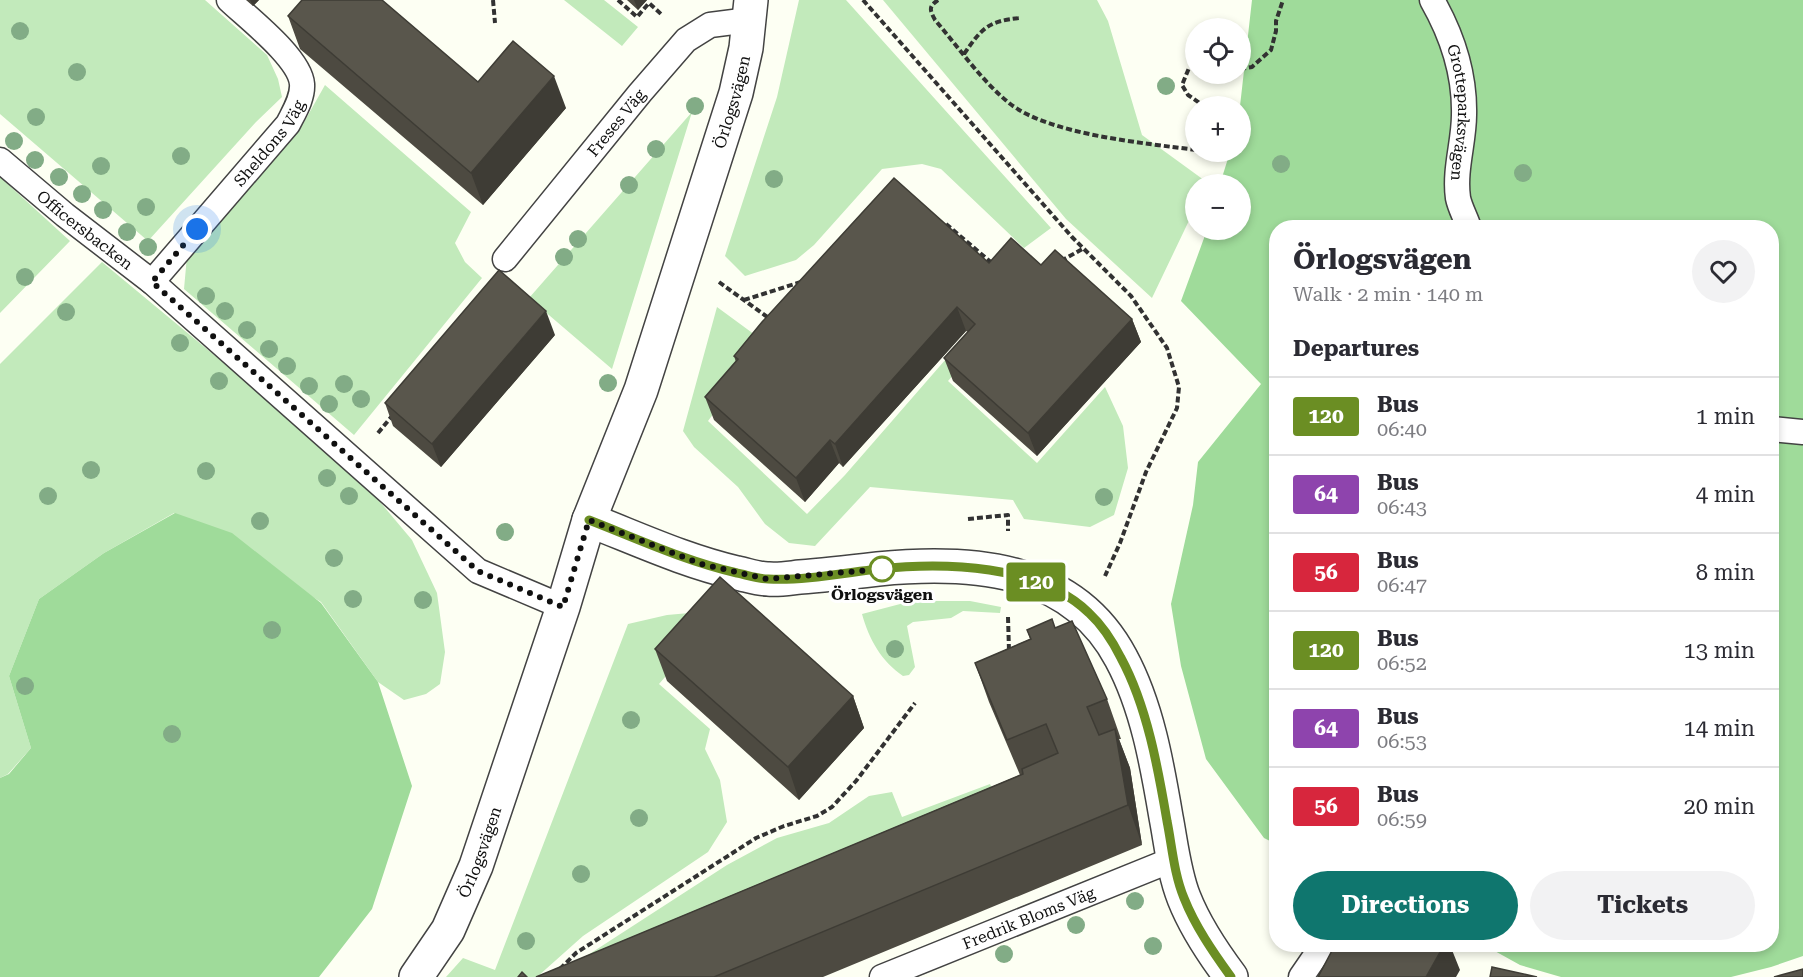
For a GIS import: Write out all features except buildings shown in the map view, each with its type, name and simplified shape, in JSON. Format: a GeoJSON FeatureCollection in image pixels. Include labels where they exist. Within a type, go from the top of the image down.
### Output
{"type":"FeatureCollection","features":[{"type":"Feature","properties":{"kind":"street","name":"Örlogsvägen"},"geometry":{"type":"LineString","coordinates":[[416,977],[448,930],[476,866],[563,607],[589,520],[641,390],[736,93],[746,48],[750,10]]}},
{"type":"Feature","properties":{"kind":"street"},"geometry":{"type":"LineString","coordinates":[[589,520],[701,564],[767,579],[882,569],[941,567],[982,569],[1007,572],[1044,584],[1073,600],[1089,612],[1104,631],[1121,657],[1134,687],[1151,740],[1183,897],[1210,949],[1231,977]]}},
{"type":"Feature","properties":{"kind":"lane","name":"Sheldons Väg"},"geometry":{"type":"LineString","coordinates":[[152,282],[288,124],[299,103],[302,83],[292,62],[273,40],[229,0]]}},
{"type":"Feature","properties":{"kind":"lane","name":"Grotteparksvägen"},"geometry":{"type":"LineString","coordinates":[[1432,0],[1452,42],[1461,78],[1464,115],[1458,198],[1466,220]]}},
{"type":"Feature","properties":{"kind":"lane","name":"Freses Väg"},"geometry":{"type":"LineString","coordinates":[[505,259],[640,93],[688,39],[710,25],[750,10]]}},
{"type":"Feature","properties":{"kind":"lane","name":"Officersbacken"},"geometry":{"type":"LineString","coordinates":[[0,160],[65,215],[152,282],[478,571],[563,607]]}},
{"type":"Feature","properties":{"kind":"lane"},"geometry":{"type":"LineString","coordinates":[[1779,430],[1803,432]]}},
{"type":"Feature","properties":{"kind":"lane","name":"Fredrik Bloms Väg"},"geometry":{"type":"LineString","coordinates":[[882,977],[1174,859]]}},
{"type":"Feature","properties":{"kind":"lane"},"geometry":{"type":"LineString","coordinates":[[1301,977],[1318,952]]}},
{"type":"Feature","properties":{"kind":"path"},"geometry":{"type":"LineString","coordinates":[[493,0],[495,23]]}},
{"type":"Feature","properties":{"kind":"path"},"geometry":{"type":"LineString","coordinates":[[618,0],[637,17],[649,3],[688,39]]}},
{"type":"Feature","properties":{"kind":"path"},"geometry":{"type":"LineString","coordinates":[[863,0],[1084,248],[1131,296],[1167,348],[1179,387],[1177,408],[1146,472],[1120,543],[1089,612]]}},
{"type":"Feature","properties":{"kind":"path"},"geometry":{"type":"LineString","coordinates":[[938,0],[930,10],[935,20],[991,87],[1011,104],[1034,116],[1071,129],[1128,141],[1185,149]]}},
{"type":"Feature","properties":{"kind":"path"},"geometry":{"type":"LineString","coordinates":[[1251,67],[1271,50],[1276,21],[1283,0]]}},
{"type":"Feature","properties":{"kind":"path"},"geometry":{"type":"LineString","coordinates":[[964,54],[978,34],[998,20],[1020,18]]}},
{"type":"Feature","properties":{"kind":"path"},"geometry":{"type":"LineString","coordinates":[[1185,75],[1182,85],[1191,96]]}},
{"type":"Feature","properties":{"kind":"path"},"geometry":{"type":"LineString","coordinates":[[944,223],[999,269]]}},
{"type":"Feature","properties":{"kind":"path"},"geometry":{"type":"LineString","coordinates":[[1054,264],[1084,248]]}},
{"type":"Feature","properties":{"kind":"path"},"geometry":{"type":"LineString","coordinates":[[744,300],[812,278]]}},
{"type":"Feature","properties":{"kind":"path"},"geometry":{"type":"LineString","coordinates":[[713,279],[721,282],[770,320]]}},
{"type":"Feature","properties":{"kind":"path"},"geometry":{"type":"LineString","coordinates":[[354,462],[399,408]]}},
{"type":"Feature","properties":{"kind":"path"},"geometry":{"type":"LineString","coordinates":[[1008,617],[1009,660]]}},
{"type":"Feature","properties":{"kind":"path"},"geometry":{"type":"LineString","coordinates":[[553,975],[576,953],[746,844],[784,826],[817,816],[832,807],[915,703]]}},
{"type":"Feature","properties":{"kind":"green space"},"geometry":{"type":"Polygon","coordinates":[[[0,0],[205,0],[267,55],[278,79],[282,97],[256,122],[148,241],[0,114],[0,0]]]}},
{"type":"Feature","properties":{"kind":"green space"},"geometry":{"type":"Polygon","coordinates":[[[564,0],[604,0],[638,27],[622,46],[564,0]]]}},
{"type":"Feature","properties":{"kind":"green space"},"geometry":{"type":"Polygon","coordinates":[[[799,0],[846,0],[1051,228],[1024,248],[941,169],[922,164],[882,169],[814,245],[796,260],[745,276],[725,256],[777,97],[799,0]]]}},
{"type":"Feature","properties":{"kind":"green space"},"geometry":{"type":"Polygon","coordinates":[[[883,0],[1097,0],[1108,21],[1142,135],[1196,174],[1185,174],[1185,229],[1152,298],[1066,219],[883,0]]]}},
{"type":"Feature","properties":{"kind":"green space"},"geometry":{"type":"Polygon","coordinates":[[[1252,0],[1803,0],[1803,956],[1731,977],[1561,977],[1520,965],[1497,952],[1779,952],[1779,220],[1269,220],[1269,840],[1264,838],[1206,759],[1181,666],[1171,604],[1193,505],[1198,462],[1261,384],[1181,301],[1203,240],[1251,240],[1251,174],[1223,174],[1227,162],[1251,162],[1251,96],[1241,96],[1242,84],[1251,84],[1250,18],[1252,0]]]}},
{"type":"Feature","properties":{"kind":"green space"},"geometry":{"type":"Polygon","coordinates":[[[325,85],[471,212],[455,243],[465,262],[482,278],[354,435],[184,289],[187,256],[299,131],[325,85]]]}},
{"type":"Feature","properties":{"kind":"green space"},"geometry":{"type":"Polygon","coordinates":[[[692,112],[612,369],[529,298],[692,112]]]}},
{"type":"Feature","properties":{"kind":"green space"},"geometry":{"type":"Polygon","coordinates":[[[0,177],[70,241],[0,313],[0,177]]]}},
{"type":"Feature","properties":{"kind":"green space"},"geometry":{"type":"Polygon","coordinates":[[[102,262],[289,417],[375,496],[412,540],[437,593],[445,652],[440,684],[426,694],[404,700],[378,682],[321,602],[174,513],[104,553],[39,599],[9,676],[31,748],[8,774],[0,778],[0,364],[102,262]]]}},
{"type":"Feature","properties":{"kind":"green space"},"geometry":{"type":"Polygon","coordinates":[[[717,307],[766,343],[708,421],[807,514],[845,475],[966,336],[978,347],[948,381],[1037,463],[1105,387],[1123,426],[1128,468],[1114,515],[1090,527],[1024,519],[1013,500],[870,487],[815,546],[789,543],[765,524],[738,487],[694,447],[683,431],[717,307]]]}},
{"type":"Feature","properties":{"kind":"green space"},"geometry":{"type":"Polygon","coordinates":[[[175,513],[232,533],[321,603],[378,682],[412,786],[372,909],[319,977],[0,977],[0,778],[9,774],[31,748],[9,676],[39,599],[104,553],[175,513]]]}},
{"type":"Feature","properties":{"kind":"green space"},"geometry":{"type":"Polygon","coordinates":[[[970,601],[1001,607],[1000,613],[963,611],[951,618],[913,622],[907,626],[915,667],[909,675],[903,676],[888,664],[877,649],[862,614],[904,603],[970,601]]]}},
{"type":"Feature","properties":{"kind":"green space"},"geometry":{"type":"Polygon","coordinates":[[[723,610],[659,684],[710,729],[705,749],[720,780],[727,822],[708,852],[583,936],[537,977],[446,977],[463,958],[495,970],[628,624],[667,615],[723,610]]]}},
{"type":"Feature","properties":{"kind":"green space"},"geometry":{"type":"Polygon","coordinates":[[[990,784],[1005,819],[563,977],[574,964],[727,865],[777,838],[829,823],[869,796],[892,792],[902,817],[990,784]]]}},
{"type":"Feature","properties":{"kind":"bus line","name":"120"},"geometry":{"type":"LineString","coordinates":[[589,520],[701,564],[767,579],[882,569],[941,567],[982,569],[1007,572],[1044,584],[1073,600],[1089,612],[1104,631],[1121,657],[1134,687],[1151,740],[1183,897],[1210,949],[1231,977]]}},
{"type":"Feature","properties":{"kind":"place","name":"Örlogsvägen"},"geometry":{"type":"Point","coordinates":[882,569]}},
{"type":"Feature","properties":{"kind":"route"},"geometry":{"type":"LineString","coordinates":[[197,229],[152,282],[478,571],[563,607],[589,520],[701,564],[767,579],[882,569]]}}]}
